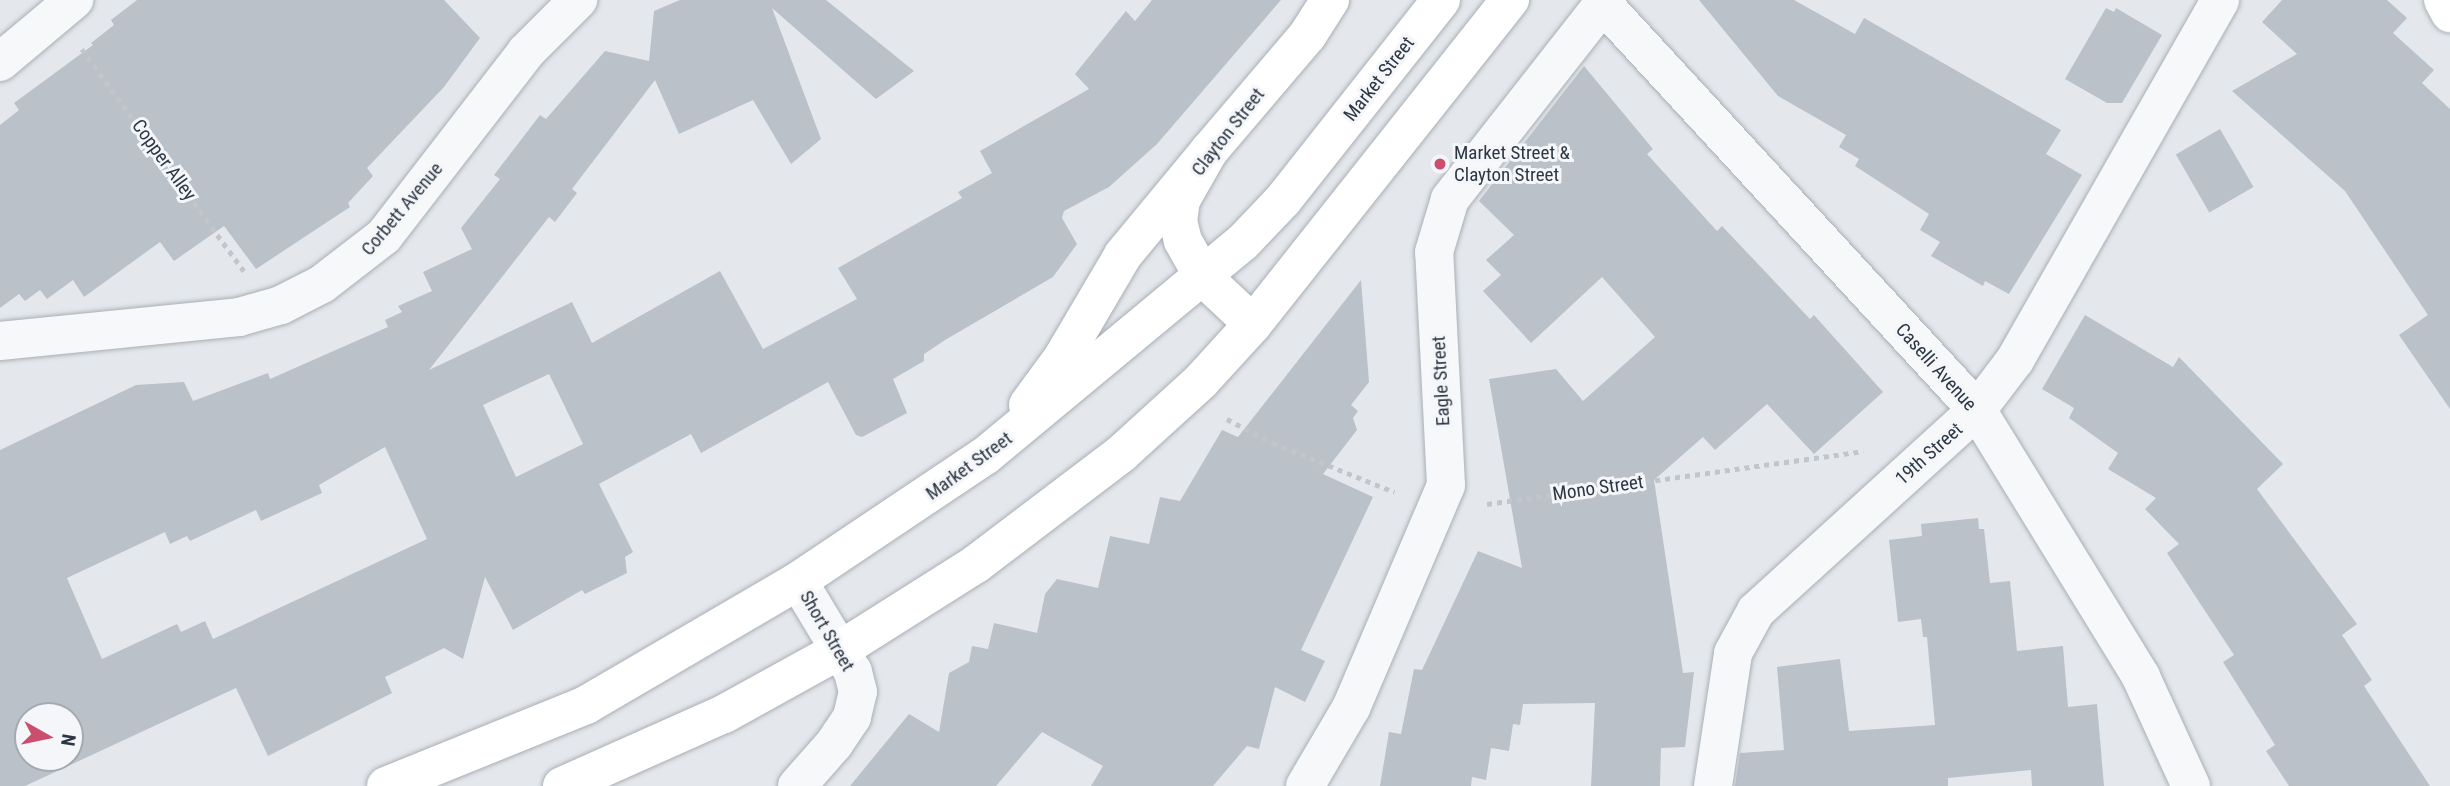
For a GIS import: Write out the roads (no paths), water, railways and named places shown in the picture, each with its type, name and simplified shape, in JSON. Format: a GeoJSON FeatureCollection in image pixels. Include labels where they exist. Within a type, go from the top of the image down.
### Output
{"type":"FeatureCollection","features":[{"type":"Feature","properties":{"kind":"main road","name":"Clayton Street"},"geometry":{"type":"LineString","coordinates":[[1253,324],[1204,278],[1191,260],[1178,221],[1181,200],[1209,151],[1307,36],[1331,0]]}},
{"type":"Feature","properties":{"kind":"main road","name":"Market Street"},"geometry":{"type":"LineString","coordinates":[[386,786],[586,705],[798,581],[985,456],[1204,278],[1283,200],[1441,0]]}},
{"type":"Feature","properties":{"kind":"main road"},"geometry":{"type":"LineString","coordinates":[[562,786],[724,714],[840,650],[1035,522],[1162,417],[1253,324],[1510,0]]}},
{"type":"Feature","properties":{"kind":"main road"},"geometry":{"type":"LineString","coordinates":[[2443,0],[2450,13]]}},
{"type":"Feature","properties":{"kind":"main road"},"geometry":{"type":"LineString","coordinates":[[985,456],[1063,357],[1130,245],[1209,151]]}},
{"type":"Feature","properties":{"kind":"street","name":"Corbett Avenue"},"geometry":{"type":"LineString","coordinates":[[0,341],[260,312],[323,284],[366,254],[400,218],[526,52],[578,0]]}},
{"type":"Feature","properties":{"kind":"street","name":"19th Street"},"geometry":{"type":"LineString","coordinates":[[1713,786],[1733,653],[1756,611],[1977,410],[2015,360],[2220,0]]}},
{"type":"Feature","properties":{"kind":"street","name":"Caselli Avenue"},"geometry":{"type":"LineString","coordinates":[[1605,2],[1977,410],[2141,677],[2192,786]]}},
{"type":"Feature","properties":{"kind":"street","name":"Eagle Street"},"geometry":{"type":"LineString","coordinates":[[1305,786],[1351,708],[1439,510],[1446,485],[1434,252],[1440,224],[1468,172],[1605,2]]}},
{"type":"Feature","properties":{"kind":"street"},"geometry":{"type":"LineString","coordinates":[[0,62],[65,7]]}},
{"type":"Feature","properties":{"kind":"street","name":"Short Street"},"geometry":{"type":"LineString","coordinates":[[797,786],[852,717],[858,692],[840,650],[798,581]]}},
{"type":"Feature","properties":{"kind":"place","name":"Market Street & Clayton Street"},"geometry":{"type":"Point","coordinates":[1440,164]}}]}
